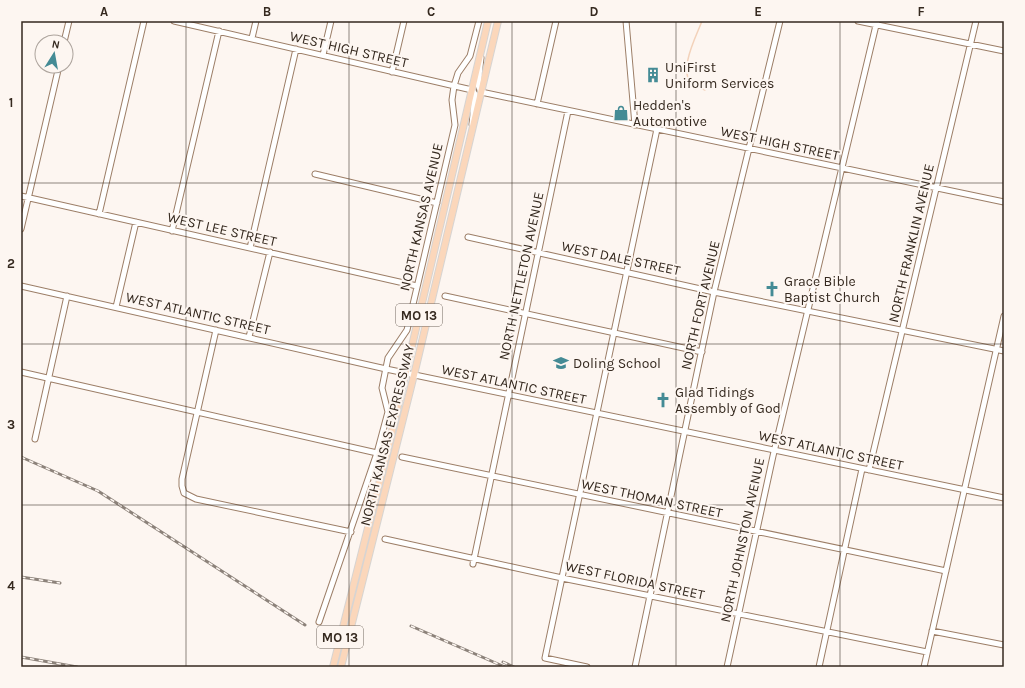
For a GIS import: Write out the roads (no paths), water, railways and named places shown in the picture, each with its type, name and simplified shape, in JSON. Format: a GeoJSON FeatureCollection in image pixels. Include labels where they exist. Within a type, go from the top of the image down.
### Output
{"type":"FeatureCollection","features":[{"type":"Feature","properties":{"kind":"main road","name":"NORTH KANSAS EXPRESSWAY"},"geometry":{"type":"LineString","coordinates":[[333,667],[405,373],[488,21]]}},
{"type":"Feature","properties":{"kind":"main road","name":"NORTH KANSAS EXPRESSWAY"},"geometry":{"type":"LineString","coordinates":[[341,667],[414,375],[498,21]]}},
{"type":"Feature","properties":{"kind":"street"},"geometry":{"type":"LineString","coordinates":[[66,34],[69,21]]}},
{"type":"Feature","properties":{"kind":"street"},"geometry":{"type":"LineString","coordinates":[[99,214],[144,21]]}},
{"type":"Feature","properties":{"kind":"street","name":"WEST HIGH STREET"},"geometry":{"type":"LineString","coordinates":[[174,21],[323,54],[392,72],[472,90]]}},
{"type":"Feature","properties":{"kind":"street"},"geometry":{"type":"LineString","coordinates":[[252,38],[256,21]]}},
{"type":"Feature","properties":{"kind":"street"},"geometry":{"type":"LineString","coordinates":[[323,54],[331,21]]}},
{"type":"Feature","properties":{"kind":"street"},"geometry":{"type":"LineString","coordinates":[[392,72],[404,21]]}},
{"type":"Feature","properties":{"kind":"street","name":"NORTH KANSAS AVENUE"},"geometry":{"type":"LineString","coordinates":[[319,622],[377,453],[388,412],[382,388],[386,369],[390,353],[405,336],[407,330],[455,125],[452,100],[454,86],[458,73],[470,56],[479,21]]}},
{"type":"Feature","properties":{"kind":"street"},"geometry":{"type":"LineString","coordinates":[[537,104],[556,21]]}},
{"type":"Feature","properties":{"kind":"street"},"geometry":{"type":"LineString","coordinates":[[626,21],[635,125]]}},
{"type":"Feature","properties":{"kind":"street","name":"NORTH FORT AVENUE"},"geometry":{"type":"LineString","coordinates":[[635,667],[714,292],[780,21]]}},
{"type":"Feature","properties":{"kind":"street"},"geometry":{"type":"LineString","coordinates":[[858,21],[877,23],[1004,51]]}},
{"type":"Feature","properties":{"kind":"street","name":"NORTH FRANKLIN AVENUE"},"geometry":{"type":"LineString","coordinates":[[869,470],[976,21]]}},
{"type":"Feature","properties":{"kind":"street","name":"NORTH JOHNSTON AVENUE"},"geometry":{"type":"LineString","coordinates":[[727,667],[756,532],[877,23]]}},
{"type":"Feature","properties":{"kind":"street"},"geometry":{"type":"LineString","coordinates":[[172,231],[219,31]]}},
{"type":"Feature","properties":{"kind":"street"},"geometry":{"type":"LineString","coordinates":[[250,248],[296,48]]}},
{"type":"Feature","properties":{"kind":"street"},"geometry":{"type":"LineString","coordinates":[[480,52],[478,85],[481,92]]}},
{"type":"Feature","properties":{"kind":"street"},"geometry":{"type":"LineString","coordinates":[[21,229],[57,74]]}},
{"type":"Feature","properties":{"kind":"street"},"geometry":{"type":"LineString","coordinates":[[472,90],[475,94],[472,129]]}},
{"type":"Feature","properties":{"kind":"street","name":"WEST HIGH STREET"},"geometry":{"type":"LineString","coordinates":[[481,92],[1004,202]]}},
{"type":"Feature","properties":{"kind":"street","name":"NORTH NETTLETON AVENUE"},"geometry":{"type":"LineString","coordinates":[[473,564],[568,111]]}},
{"type":"Feature","properties":{"kind":"street"},"geometry":{"type":"LineString","coordinates":[[587,667],[545,658],[657,130]]}},
{"type":"Feature","properties":{"kind":"street"},"geometry":{"type":"LineString","coordinates":[[315,174],[437,202]]}},
{"type":"Feature","properties":{"kind":"street","name":"WEST LEE STREET"},"geometry":{"type":"LineString","coordinates":[[21,196],[417,286]]}},
{"type":"Feature","properties":{"kind":"street"},"geometry":{"type":"LineString","coordinates":[[116,307],[136,222]]}},
{"type":"Feature","properties":{"kind":"street","name":"WEST DALE STREET"},"geometry":{"type":"LineString","coordinates":[[468,237],[808,312],[1004,351]]}},
{"type":"Feature","properties":{"kind":"street"},"geometry":{"type":"LineString","coordinates":[[249,337],[270,252]]}},
{"type":"Feature","properties":{"kind":"street","name":"WEST ATLANTIC STREET"},"geometry":{"type":"LineString","coordinates":[[21,286],[386,369],[1004,498]]}},
{"type":"Feature","properties":{"kind":"street"},"geometry":{"type":"LineString","coordinates":[[35,438],[67,296]]}},
{"type":"Feature","properties":{"kind":"street"},"geometry":{"type":"LineString","coordinates":[[446,296],[702,352]]}},
{"type":"Feature","properties":{"kind":"street"},"geometry":{"type":"LineString","coordinates":[[924,667],[963,489],[1004,316]]}},
{"type":"Feature","properties":{"kind":"street"},"geometry":{"type":"LineString","coordinates":[[216,330],[182,479],[184,493],[196,499],[351,532]]}},
{"type":"Feature","properties":{"kind":"street"},"geometry":{"type":"LineString","coordinates":[[21,372],[377,453]]}},
{"type":"Feature","properties":{"kind":"street","name":"WEST THOMAN STREET"},"geometry":{"type":"LineString","coordinates":[[402,457],[946,571]]}},
{"type":"Feature","properties":{"kind":"street"},"geometry":{"type":"LineString","coordinates":[[819,667],[862,469]]}},
{"type":"Feature","properties":{"kind":"street","name":"WEST FLORIDA STREET"},"geometry":{"type":"LineString","coordinates":[[385,539],[474,557],[562,578],[927,652]]}},
{"type":"Feature","properties":{"kind":"street"},"geometry":{"type":"LineString","coordinates":[[932,631],[1004,645]]}},
{"type":"Feature","properties":{"kind":"waterway"},"geometry":{"type":"LineString","coordinates":[[702,21],[689,54],[687,72],[693,85],[705,90]]}},
{"type":"Feature","properties":{"kind":"railway"},"geometry":{"type":"LineString","coordinates":[[21,457],[98,491],[305,625]]}},
{"type":"Feature","properties":{"kind":"railway"},"geometry":{"type":"LineString","coordinates":[[21,577],[60,583]]}},
{"type":"Feature","properties":{"kind":"railway"},"geometry":{"type":"LineString","coordinates":[[411,626],[505,667]]}},
{"type":"Feature","properties":{"kind":"railway"},"geometry":{"type":"LineString","coordinates":[[21,657],[77,667]]}},
{"type":"Feature","properties":{"kind":"railway"},"geometry":{"type":"LineString","coordinates":[[503,662],[514,667]]}},
{"type":"Feature","properties":{"kind":"place","name":"UniFirst Uniform Services"},"geometry":{"type":"Point","coordinates":[653,75]}},
{"type":"Feature","properties":{"kind":"place","name":"Hedden's Automotive"},"geometry":{"type":"Point","coordinates":[621,113]}},
{"type":"Feature","properties":{"kind":"place","name":"Grace Bible Baptist Church"},"geometry":{"type":"Point","coordinates":[772,289]}},
{"type":"Feature","properties":{"kind":"place","name":"Doling School"},"geometry":{"type":"Point","coordinates":[561,363]}},
{"type":"Feature","properties":{"kind":"place","name":"Glad Tidings Assembly of God"},"geometry":{"type":"Point","coordinates":[663,400]}}]}
